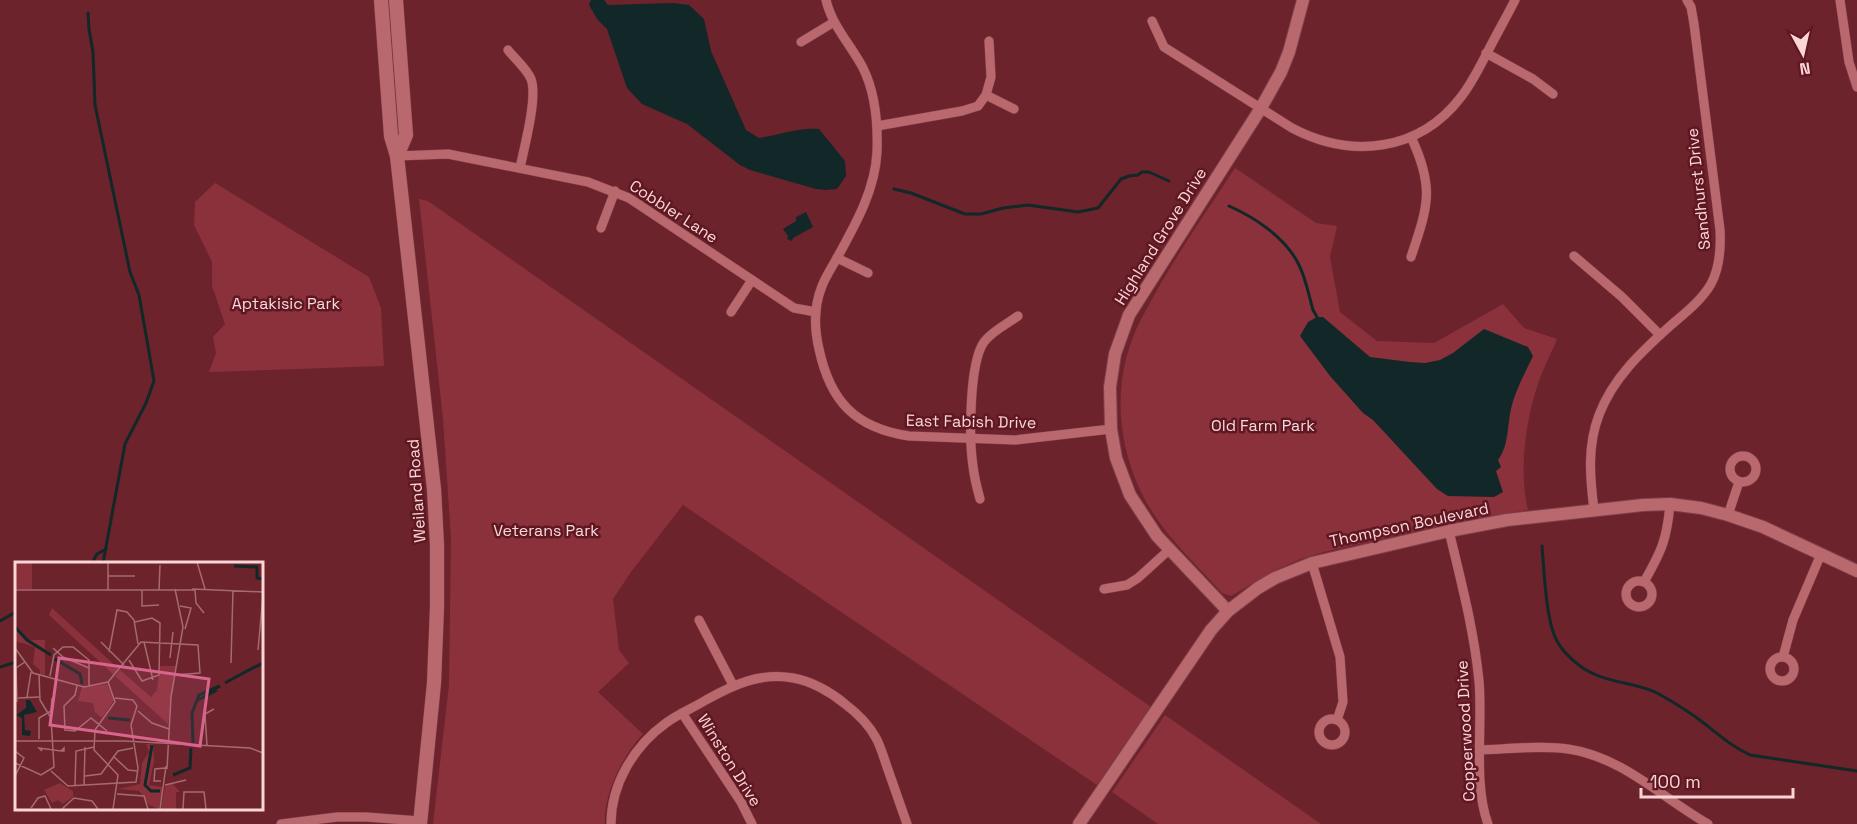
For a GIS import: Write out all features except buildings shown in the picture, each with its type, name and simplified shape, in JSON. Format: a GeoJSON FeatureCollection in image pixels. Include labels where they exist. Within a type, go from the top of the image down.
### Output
{"type":"FeatureCollection","features":[{"type":"Feature","properties":{"kind":"main road","name":"Weiland Road"},"geometry":{"type":"LineString","coordinates":[[381,0],[391,136],[397,156],[434,489],[437,545],[434,683],[420,822]]}},
{"type":"Feature","properties":{"kind":"main road","name":"Weiland Road"},"geometry":{"type":"LineString","coordinates":[[396,0],[406,135],[397,156]]}},
{"type":"Feature","properties":{"kind":"street","name":"East Fabish Drive"},"geometry":{"type":"LineString","coordinates":[[826,0],[834,22],[870,84],[877,126],[876,169],[871,188],[864,208],[822,285],[816,312],[816,338],[833,393],[863,421],[894,434],[909,436],[1015,440],[1111,429]]}},
{"type":"Feature","properties":{"kind":"street","name":"Highland Grove Drive"},"geometry":{"type":"LineString","coordinates":[[1228,611],[1157,536],[1130,495],[1116,458],[1111,429],[1110,387],[1115,354],[1129,315],[1261,108],[1281,72],[1289,52],[1303,0]]}},
{"type":"Feature","properties":{"kind":"street"},"geometry":{"type":"LineString","coordinates":[[1152,21],[1164,47],[1292,128],[1310,138],[1358,147],[1394,143],[1411,137],[1432,125],[1453,106],[1462,96],[1515,0]]}},
{"type":"Feature","properties":{"kind":"street","name":"Sandhurst Drive"},"geometry":{"type":"LineString","coordinates":[[1594,510],[1590,472],[1593,437],[1599,416],[1619,377],[1704,294],[1712,282],[1721,249],[1694,24],[1688,0]]}},
{"type":"Feature","properties":{"kind":"street"},"geometry":{"type":"LineString","coordinates":[[1840,0],[1850,62],[1857,87]]}},
{"type":"Feature","properties":{"kind":"street"},"geometry":{"type":"LineString","coordinates":[[801,42],[834,22]]}},
{"type":"Feature","properties":{"kind":"street"},"geometry":{"type":"LineString","coordinates":[[877,126],[978,106],[986,95],[991,77],[989,41]]}},
{"type":"Feature","properties":{"kind":"street"},"geometry":{"type":"LineString","coordinates":[[508,50],[531,78],[533,89],[520,168]]}},
{"type":"Feature","properties":{"kind":"street"},"geometry":{"type":"LineString","coordinates":[[1486,53],[1533,79],[1553,94]]}},
{"type":"Feature","properties":{"kind":"street"},"geometry":{"type":"LineString","coordinates":[[986,95],[1014,109]]}},
{"type":"Feature","properties":{"kind":"street"},"geometry":{"type":"LineString","coordinates":[[1411,137],[1421,158],[1428,193],[1411,257]]}},
{"type":"Feature","properties":{"kind":"street","name":"Cobbler Lane"},"geometry":{"type":"LineString","coordinates":[[397,156],[448,154],[588,182],[615,191],[629,198],[794,308],[816,312]]}},
{"type":"Feature","properties":{"kind":"street"},"geometry":{"type":"LineString","coordinates":[[601,228],[615,191]]}},
{"type":"Feature","properties":{"kind":"street"},"geometry":{"type":"LineString","coordinates":[[1574,256],[1622,297],[1660,335]]}},
{"type":"Feature","properties":{"kind":"street"},"geometry":{"type":"LineString","coordinates":[[837,258],[868,273]]}},
{"type":"Feature","properties":{"kind":"street"},"geometry":{"type":"LineString","coordinates":[[731,312],[752,280]]}},
{"type":"Feature","properties":{"kind":"street"},"geometry":{"type":"LineString","coordinates":[[980,499],[972,465],[972,389],[979,350],[986,339],[1018,316]]}},
{"type":"Feature","properties":{"kind":"street"},"geometry":{"type":"LineString","coordinates":[[1728,514],[1740,482]]}},
{"type":"Feature","properties":{"kind":"street"},"geometry":{"type":"LineString","coordinates":[[1644,582],[1664,543],[1668,530],[1670,504]]}},
{"type":"Feature","properties":{"kind":"street","name":"Thompson Boulevard"},"geometry":{"type":"LineString","coordinates":[[1079,824],[1211,630],[1228,611],[1266,583],[1312,563],[1507,520],[1670,504],[1728,514],[1763,527],[1857,572]]}},
{"type":"Feature","properties":{"kind":"street","name":"Copperwood Drive"},"geometry":{"type":"LineString","coordinates":[[1449,531],[1474,646],[1479,683],[1481,791],[1488,824]]}},
{"type":"Feature","properties":{"kind":"street"},"geometry":{"type":"LineString","coordinates":[[1104,589],[1127,585],[1170,549]]}},
{"type":"Feature","properties":{"kind":"street"},"geometry":{"type":"LineString","coordinates":[[1783,657],[1793,620],[1821,554]]}},
{"type":"Feature","properties":{"kind":"street"},"geometry":{"type":"LineString","coordinates":[[1312,563],[1340,657],[1344,702],[1337,720]]}},
{"type":"Feature","properties":{"kind":"street"},"geometry":{"type":"LineString","coordinates":[[699,620],[733,686]]}},
{"type":"Feature","properties":{"kind":"street"},"geometry":{"type":"LineString","coordinates":[[611,824],[616,790],[635,754],[665,724],[733,686],[762,678],[792,678],[816,686],[843,702],[864,722],[876,738],[907,824]]}},
{"type":"Feature","properties":{"kind":"street","name":"Winston Drive"},"geometry":{"type":"LineString","coordinates":[[682,713],[741,802],[752,824]]}},
{"type":"Feature","properties":{"kind":"street"},"geometry":{"type":"LineString","coordinates":[[1480,750],[1566,749],[1607,760],[1708,824]]}},
{"type":"Feature","properties":{"kind":"street"},"geometry":{"type":"LineString","coordinates":[[281,824],[337,817],[420,822]]}},
{"type":"Feature","properties":{"kind":"green space","name":"Old Farm Park"},"geometry":{"type":"Polygon","coordinates":[[[1235,168],[1316,223],[1337,226],[1330,257],[1340,312],[1377,341],[1434,343],[1503,304],[1524,328],[1557,339],[1538,384],[1529,419],[1524,450],[1525,496],[1528,510],[1471,519],[1324,552],[1278,569],[1231,596],[1222,593],[1175,543],[1151,510],[1132,470],[1122,427],[1122,383],[1132,340],[1142,318],[1161,283],[1235,168]]]}},
{"type":"Feature","properties":{"kind":"green space","name":"Aptakisic Park"},"geometry":{"type":"Polygon","coordinates":[[[215,183],[369,277],[381,308],[384,366],[209,372],[216,353],[213,337],[225,324],[212,286],[212,262],[194,225],[195,202],[215,183]]]}},
{"type":"Feature","properties":{"kind":"green space","name":"Veterans Park"},"geometry":{"type":"Polygon","coordinates":[[[419,199],[428,201],[1151,707],[1097,785],[683,505],[613,599],[619,650],[629,663],[598,692],[643,734],[628,753],[616,776],[607,801],[605,824],[433,824],[449,685],[451,538],[443,419],[419,199]]]}},
{"type":"Feature","properties":{"kind":"green space"},"geometry":{"type":"Polygon","coordinates":[[[1165,715],[1321,824],[1158,824],[1112,792],[1165,715]]]}},
{"type":"Feature","properties":{"kind":"water"},"geometry":{"type":"Polygon","coordinates":[[[591,0],[604,0],[608,5],[673,3],[689,5],[704,19],[711,51],[746,130],[759,138],[797,130],[819,129],[845,161],[846,176],[837,189],[816,189],[750,170],[740,165],[687,124],[642,104],[627,88],[607,29],[597,19],[589,5],[591,0]]]}},
{"type":"Feature","properties":{"kind":"water"},"geometry":{"type":"Polygon","coordinates":[[[806,212],[813,227],[793,238],[792,241],[787,239],[788,236],[783,229],[796,221],[796,217],[806,212]]]}},
{"type":"Feature","properties":{"kind":"water"},"geometry":{"type":"Polygon","coordinates":[[[1317,317],[1323,317],[1370,357],[1425,363],[1440,360],[1484,329],[1528,347],[1533,356],[1513,402],[1506,442],[1498,460],[1501,467],[1496,471],[1503,492],[1494,497],[1448,496],[1437,489],[1373,420],[1363,413],[1330,376],[1300,336],[1308,322],[1317,317]]]}},
{"type":"Feature","properties":{"kind":"waterway"},"geometry":{"type":"LineString","coordinates":[[88,13],[93,52],[95,105],[130,272],[139,295],[154,381],[146,403],[125,444],[103,562]]}},
{"type":"Feature","properties":{"kind":"waterway"},"geometry":{"type":"LineString","coordinates":[[894,189],[911,193],[965,214],[981,214],[1028,205],[1078,212],[1098,208],[1121,179],[1129,176],[1149,172],[1169,181]]}},
{"type":"Feature","properties":{"kind":"waterway"},"geometry":{"type":"LineString","coordinates":[[1229,206],[1260,223],[1286,246],[1301,270],[1317,317]]}},
{"type":"Feature","properties":{"kind":"waterway"},"geometry":{"type":"LineString","coordinates":[[1542,546],[1546,595],[1553,632],[1564,651],[1578,664],[1602,677],[1659,694],[1750,755],[1857,771]]}},
{"type":"Feature","properties":{"kind":"waterway"},"geometry":{"type":"LineString","coordinates":[[93,562],[97,554],[106,549]]}},
{"type":"Feature","properties":{"kind":"waterway"},"geometry":{"type":"LineString","coordinates":[[0,621],[15,613]]}},
{"type":"Feature","properties":{"kind":"waterway"},"geometry":{"type":"LineString","coordinates":[[0,667],[15,662]]}}]}
